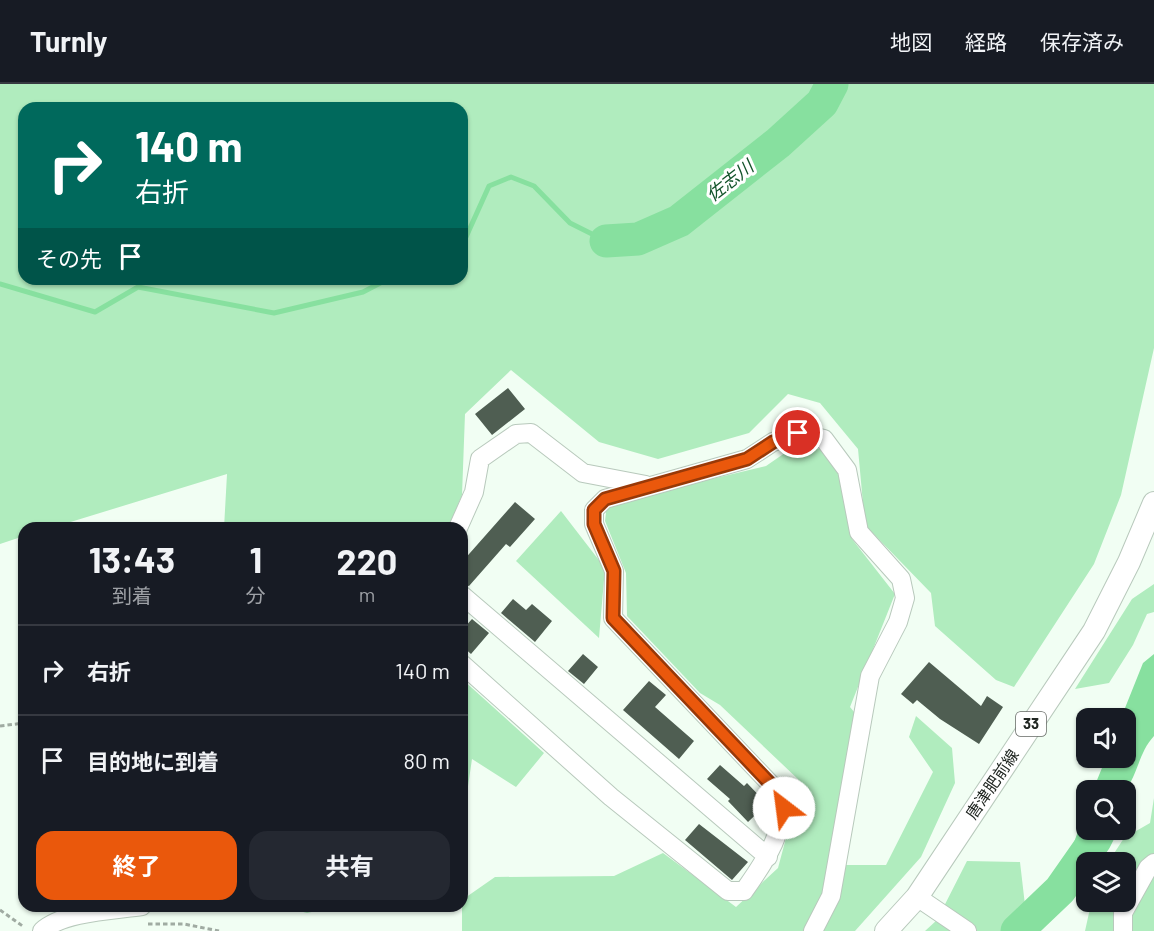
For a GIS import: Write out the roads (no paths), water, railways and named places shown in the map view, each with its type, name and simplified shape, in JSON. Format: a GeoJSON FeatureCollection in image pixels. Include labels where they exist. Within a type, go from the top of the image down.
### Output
{"type":"FeatureCollection","features":[{"type":"Feature","properties":{"kind":"main road","name":"唐津肥前線"},"geometry":{"type":"LineString","coordinates":[[886,931],[917,897],[1094,631],[1129,562],[1154,503]]}},
{"type":"Feature","properties":{"kind":"street"},"geometry":{"type":"LineString","coordinates":[[461,522],[474,492],[480,459],[516,434],[531,433],[583,472],[648,485]]}},
{"type":"Feature","properties":{"kind":"street"},"geometry":{"type":"LineString","coordinates":[[468,669],[611,797],[728,891],[744,891],[768,857],[784,808],[779,793],[613,618],[614,571],[594,524],[594,510],[605,499],[648,485],[747,459],[773,442],[798,433],[824,439],[847,470],[859,532],[901,579],[905,598],[898,622],[870,676],[831,896],[813,931]]}},
{"type":"Feature","properties":{"kind":"street"},"geometry":{"type":"LineString","coordinates":[[468,600],[768,857]]}},
{"type":"Feature","properties":{"kind":"street"},"geometry":{"type":"LineString","coordinates":[[1123,931],[1123,913],[1148,868],[1154,863]]}},
{"type":"Feature","properties":{"kind":"street"},"geometry":{"type":"LineString","coordinates":[[917,897],[967,931]]}},
{"type":"Feature","properties":{"kind":"street"},"geometry":{"type":"LineString","coordinates":[[42,931],[50,923],[104,912]]}},
{"type":"Feature","properties":{"kind":"waterway","name":"佐志川"},"geometry":{"type":"LineString","coordinates":[[606,241],[638,239],[679,221],[778,143],[822,103],[832,84]]}},
{"type":"Feature","properties":{"kind":"waterway"},"geometry":{"type":"LineString","coordinates":[[468,233],[489,186],[511,177],[534,186],[570,223],[606,241]]}},
{"type":"Feature","properties":{"kind":"waterway"},"geometry":{"type":"LineString","coordinates":[[0,284],[95,312],[138,287],[274,313],[363,292],[376,285]]}},
{"type":"Feature","properties":{"kind":"waterway"},"geometry":{"type":"LineString","coordinates":[[1017,931],[1060,890],[1095,840]]}}]}
